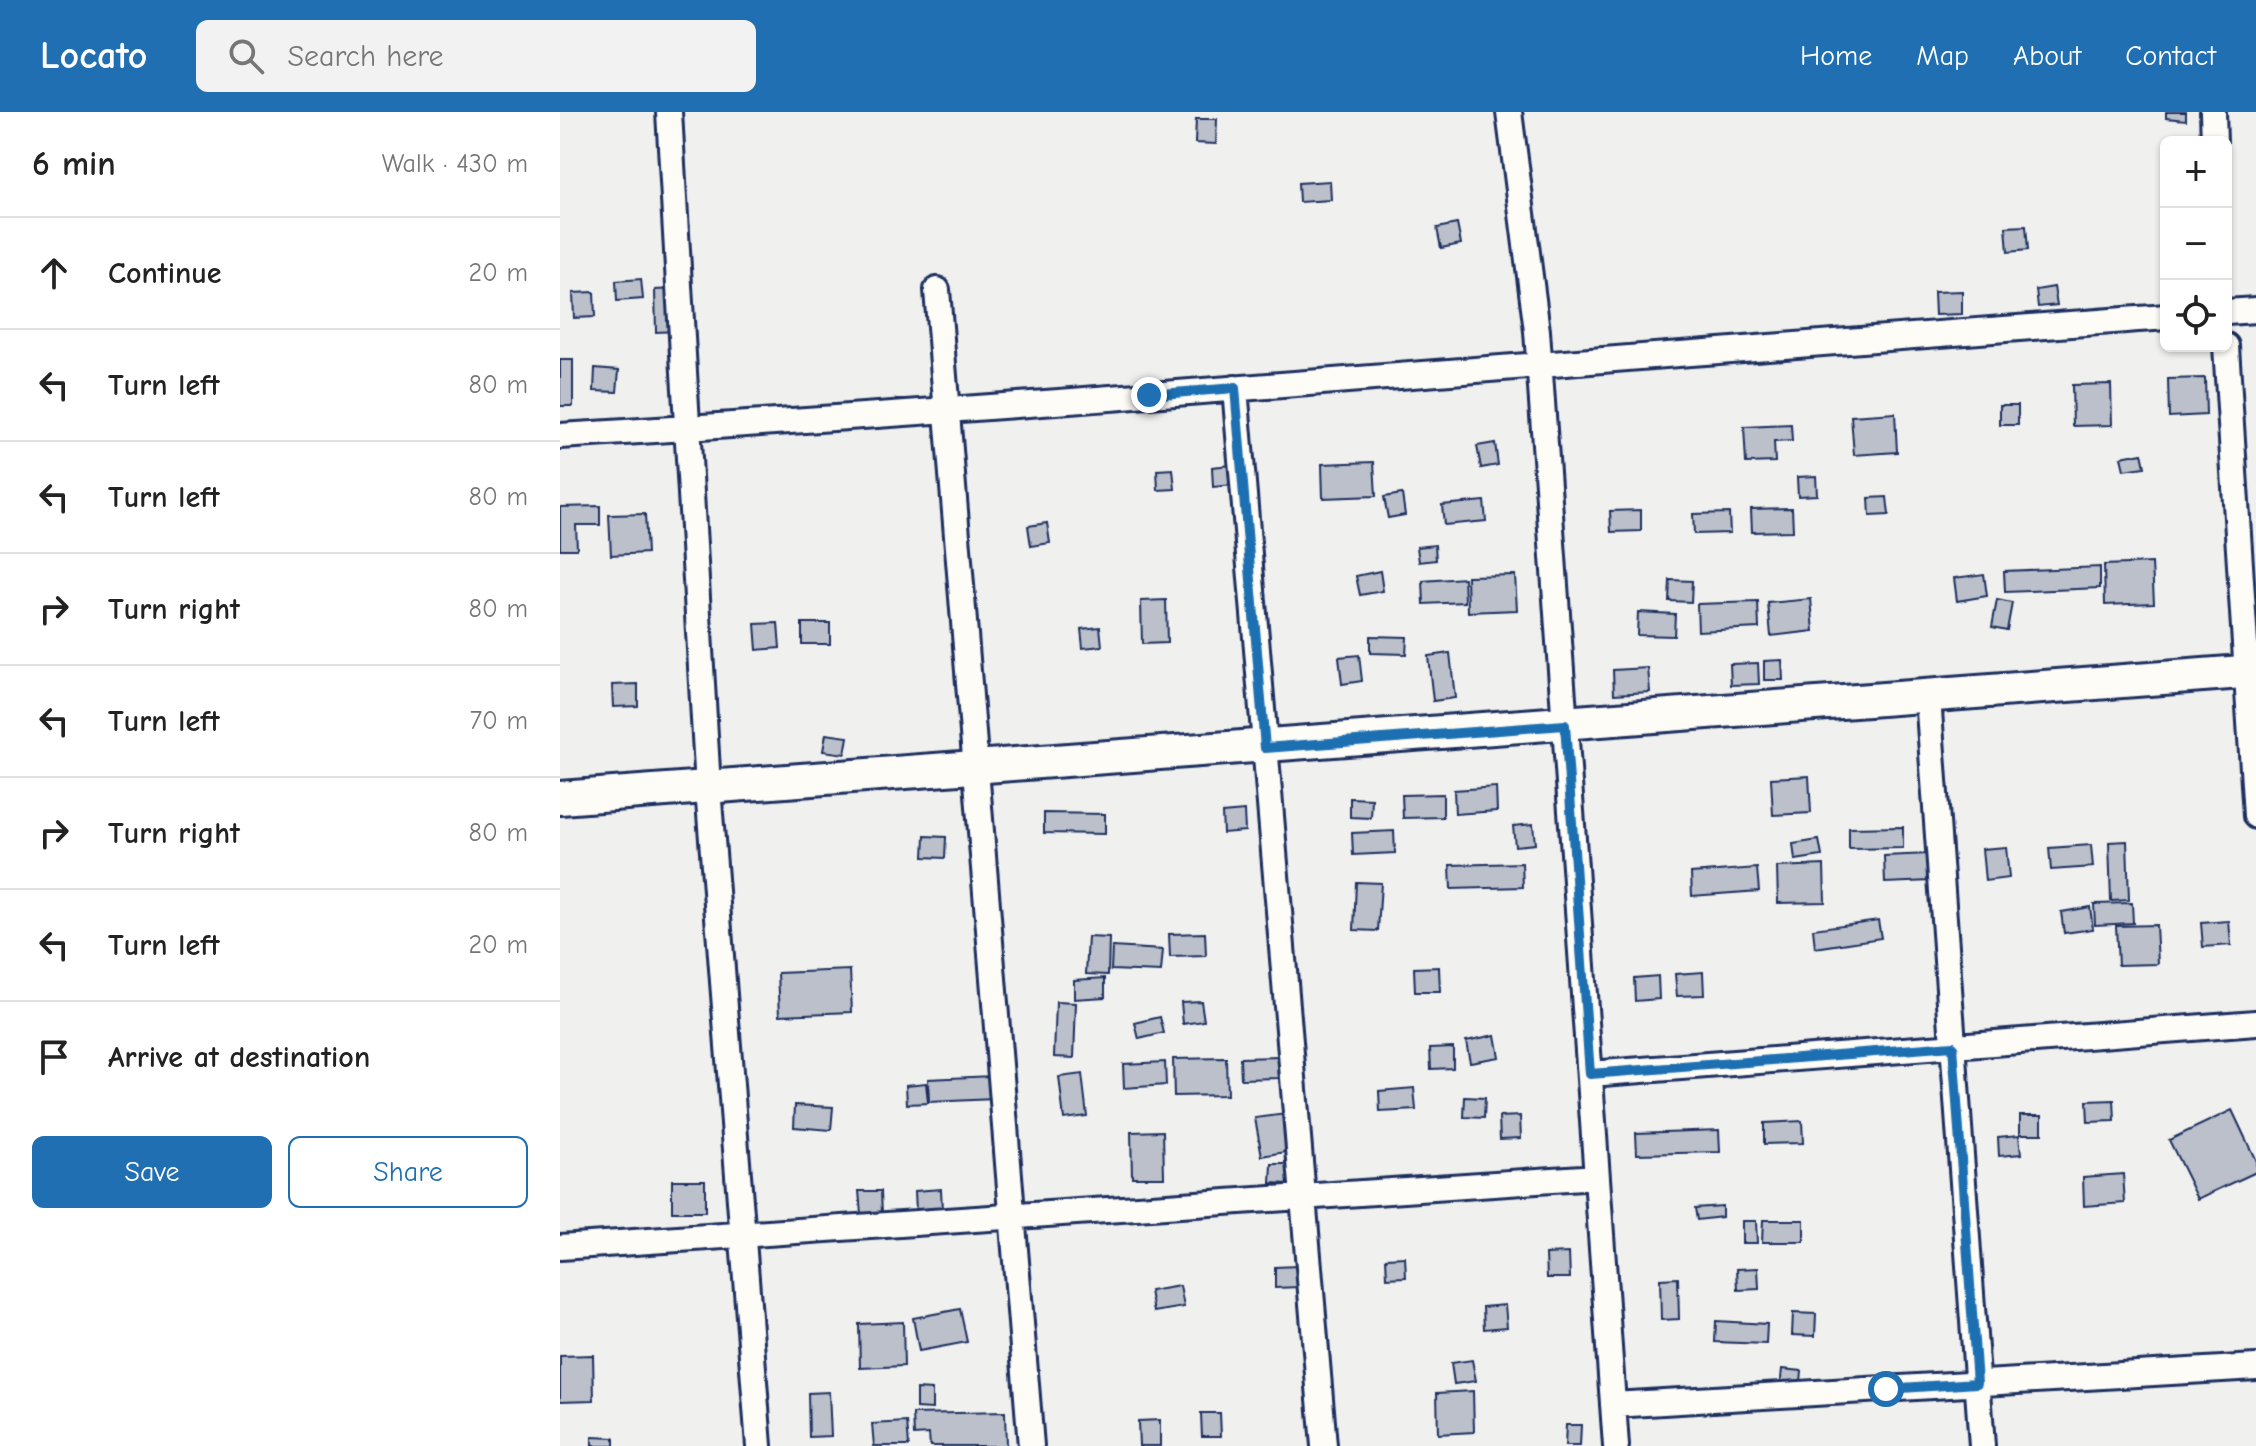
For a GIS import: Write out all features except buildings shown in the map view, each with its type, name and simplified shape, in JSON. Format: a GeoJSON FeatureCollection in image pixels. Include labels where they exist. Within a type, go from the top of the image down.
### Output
{"type":"FeatureCollection","features":[{"type":"Feature","properties":{"kind":"street"},"geometry":{"type":"LineString","coordinates":[[669,112],[708,788],[759,1446]]}},
{"type":"Feature","properties":{"kind":"street"},"geometry":{"type":"LineString","coordinates":[[1509,112],[1539,363],[1616,1446]]}},
{"type":"Feature","properties":{"kind":"street"},"geometry":{"type":"LineString","coordinates":[[2213,112],[2214,136]]}},
{"type":"Feature","properties":{"kind":"street"},"geometry":{"type":"LineString","coordinates":[[937,290],[1031,1446]]}},
{"type":"Feature","properties":{"kind":"street"},"geometry":{"type":"LineString","coordinates":[[2232,312],[2256,310]]}},
{"type":"Feature","properties":{"kind":"street"},"geometry":{"type":"LineString","coordinates":[[560,436],[947,412],[1539,363],[2160,317]]}},
{"type":"Feature","properties":{"kind":"street"},"geometry":{"type":"LineString","coordinates":[[2226,352],[2250,671],[2256,816]]}},
{"type":"Feature","properties":{"kind":"street"},"geometry":{"type":"LineString","coordinates":[[1235,388],[1324,1446]]}},
{"type":"Feature","properties":{"kind":"street"},"geometry":{"type":"LineString","coordinates":[[560,798],[1265,748],[2250,671]]}},
{"type":"Feature","properties":{"kind":"street"},"geometry":{"type":"LineString","coordinates":[[1928,697],[1982,1446]]}},
{"type":"Feature","properties":{"kind":"street"},"geometry":{"type":"LineString","coordinates":[[1590,1074],[2256,1023]]}},
{"type":"Feature","properties":{"kind":"street"},"geometry":{"type":"LineString","coordinates":[[560,1247],[1597,1177]]}},
{"type":"Feature","properties":{"kind":"street"},"geometry":{"type":"LineString","coordinates":[[1613,1405],[2256,1367]]}},
{"type":"Feature","properties":{"kind":"route"},"geometry":{"type":"LineString","coordinates":[[1149,395],[1235,388],[1265,748],[1565,725],[1590,1074],[1953,1046],[1977,1383],[1886,1389]]}}]}
